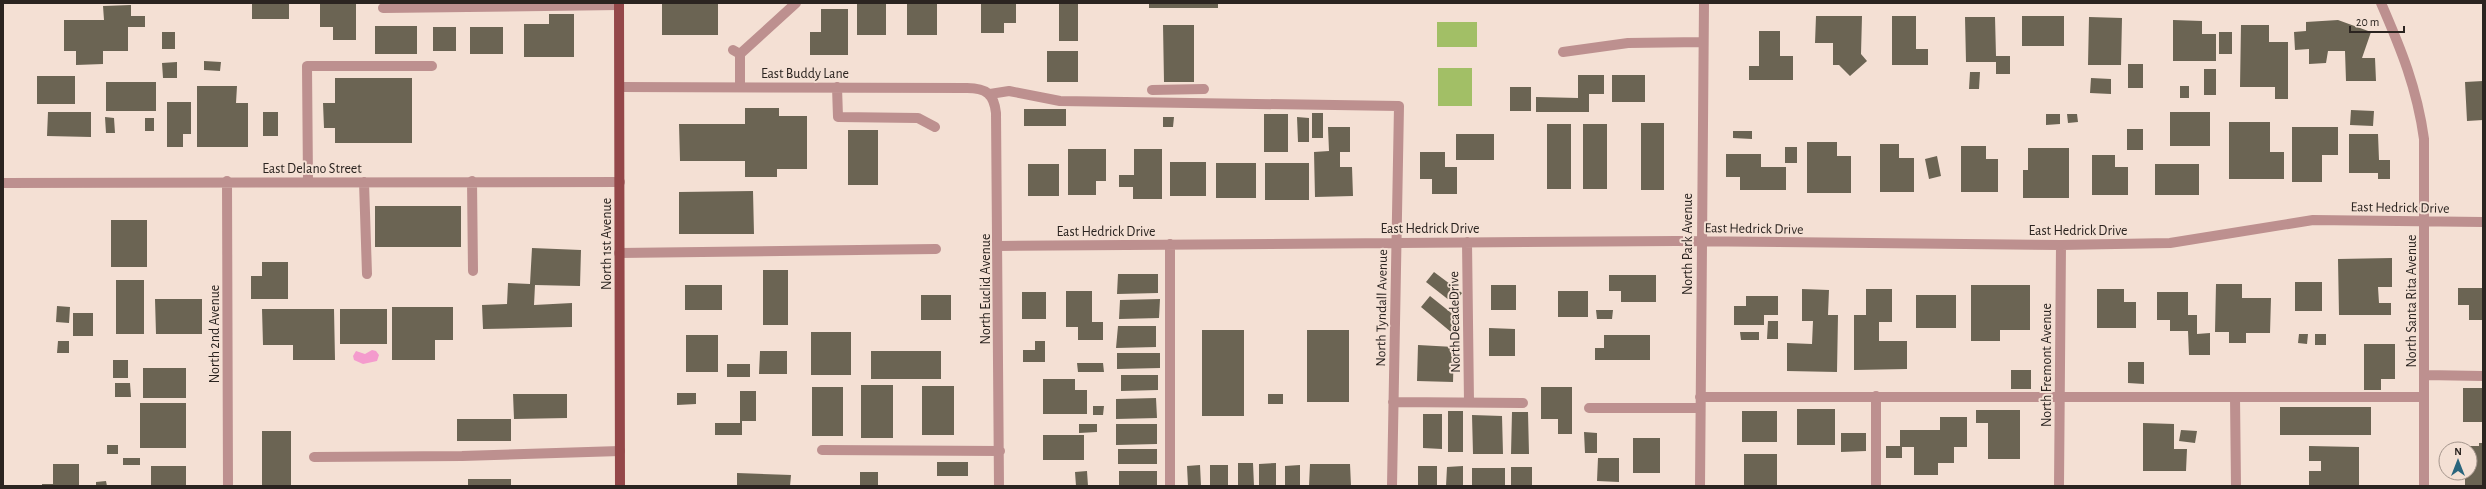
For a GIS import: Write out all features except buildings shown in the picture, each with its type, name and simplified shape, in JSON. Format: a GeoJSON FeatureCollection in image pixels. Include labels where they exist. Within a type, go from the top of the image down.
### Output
{"type":"FeatureCollection","features":[{"type":"Feature","properties":{"kind":"main road","name":"North 1st Avenue"},"geometry":{"type":"LineString","coordinates":[[619,4],[620,486]]}},
{"type":"Feature","properties":{"kind":"street"},"geometry":{"type":"LineString","coordinates":[[740,87],[736,52],[796,3]]}},
{"type":"Feature","properties":{"kind":"street","name":"North Park Avenue"},"geometry":{"type":"LineString","coordinates":[[1700,486],[1704,3]]}},
{"type":"Feature","properties":{"kind":"street","name":"North Santa Rita Avenue"},"geometry":{"type":"LineString","coordinates":[[2381,3],[2406,61],[2419,104],[2424,139],[2424,486]]}},
{"type":"Feature","properties":{"kind":"street"},"geometry":{"type":"LineString","coordinates":[[384,8],[619,4]]}},
{"type":"Feature","properties":{"kind":"street"},"geometry":{"type":"LineString","coordinates":[[1563,52],[1628,43],[1703,42]]}},
{"type":"Feature","properties":{"kind":"street"},"geometry":{"type":"LineString","coordinates":[[308,182],[307,66],[432,66]]}},
{"type":"Feature","properties":{"kind":"street"},"geometry":{"type":"LineString","coordinates":[[837,86],[838,117],[918,118],[935,127]]}},
{"type":"Feature","properties":{"kind":"street","name":"East Buddy Lane"},"geometry":{"type":"LineString","coordinates":[[620,87],[837,86],[978,88],[990,94]]}},
{"type":"Feature","properties":{"kind":"street"},"geometry":{"type":"LineString","coordinates":[[1152,90],[1204,90]]}},
{"type":"Feature","properties":{"kind":"street","name":"North Tyndall Avenue"},"geometry":{"type":"LineString","coordinates":[[990,94],[1009,91],[1060,101],[1399,106],[1392,486]]}},
{"type":"Feature","properties":{"kind":"street","name":"North Euclid Avenue"},"geometry":{"type":"LineString","coordinates":[[990,94],[995,102],[996,113],[999,246],[999,486]]}},
{"type":"Feature","properties":{"kind":"street","name":"East Delano Street"},"geometry":{"type":"LineString","coordinates":[[3,183],[227,181],[620,182]]}},
{"type":"Feature","properties":{"kind":"street","name":"North 2nd Avenue"},"geometry":{"type":"LineString","coordinates":[[227,181],[228,486]]}},
{"type":"Feature","properties":{"kind":"street"},"geometry":{"type":"LineString","coordinates":[[472,181],[473,271]]}},
{"type":"Feature","properties":{"kind":"street"},"geometry":{"type":"LineString","coordinates":[[364,182],[367,274]]}},
{"type":"Feature","properties":{"kind":"street","name":"East Hedrick Drive"},"geometry":{"type":"LineString","coordinates":[[999,246],[1701,241],[2061,245],[2170,243],[2312,220],[2483,222]]}},
{"type":"Feature","properties":{"kind":"street","name":"NorthDecadeDrive"},"geometry":{"type":"LineString","coordinates":[[1467,242],[1469,402]]}},
{"type":"Feature","properties":{"kind":"street"},"geometry":{"type":"LineString","coordinates":[[1170,244],[1170,486]]}},
{"type":"Feature","properties":{"kind":"street","name":"North Fremont Avenue"},"geometry":{"type":"LineString","coordinates":[[2059,486],[2061,245]]}},
{"type":"Feature","properties":{"kind":"street"},"geometry":{"type":"LineString","coordinates":[[619,253],[936,249]]}},
{"type":"Feature","properties":{"kind":"street"},"geometry":{"type":"LineString","coordinates":[[2425,375],[2483,376]]}},
{"type":"Feature","properties":{"kind":"street"},"geometry":{"type":"LineString","coordinates":[[1700,396],[2424,397]]}},
{"type":"Feature","properties":{"kind":"street"},"geometry":{"type":"LineString","coordinates":[[1876,396],[1876,486]]}},
{"type":"Feature","properties":{"kind":"street"},"geometry":{"type":"LineString","coordinates":[[2235,396],[2236,486]]}},
{"type":"Feature","properties":{"kind":"street"},"geometry":{"type":"LineString","coordinates":[[1393,402],[1524,403]]}},
{"type":"Feature","properties":{"kind":"street"},"geometry":{"type":"LineString","coordinates":[[1589,408],[1700,408]]}},
{"type":"Feature","properties":{"kind":"street"},"geometry":{"type":"LineString","coordinates":[[822,450],[1000,451]]}},
{"type":"Feature","properties":{"kind":"street"},"geometry":{"type":"LineString","coordinates":[[314,456],[462,456],[620,451]]}},
{"type":"Feature","properties":{"kind":"green space"},"geometry":{"type":"Polygon","coordinates":[[[1437,22],[1477,22],[1477,47],[1437,47],[1437,22]]]}},
{"type":"Feature","properties":{"kind":"green space"},"geometry":{"type":"Polygon","coordinates":[[[1438,68],[1472,68],[1472,106],[1438,106],[1438,68]]]}},
{"type":"Feature","properties":{"kind":"shaded area"},"geometry":{"type":"Polygon","coordinates":[[[372,350],[376,351],[379,355],[377,361],[363,364],[354,360],[353,356],[356,351],[365,354],[372,350]]]}}]}
